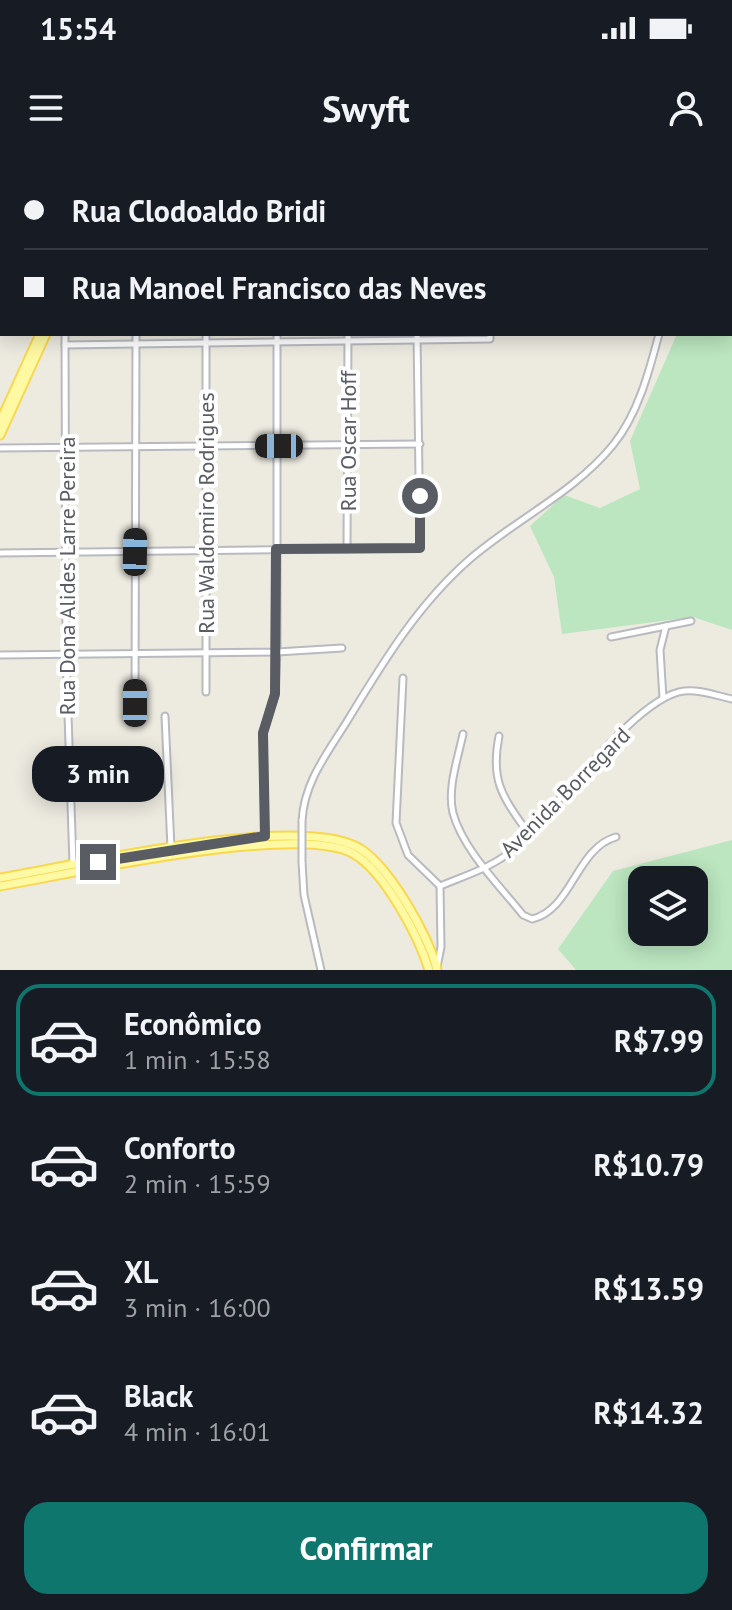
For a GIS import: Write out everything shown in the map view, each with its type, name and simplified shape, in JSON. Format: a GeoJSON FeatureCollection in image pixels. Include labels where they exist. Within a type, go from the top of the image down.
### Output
{"type":"FeatureCollection","features":[{"type":"Feature","properties":{"kind":"main road"},"geometry":{"type":"LineString","coordinates":[[0,422],[39,336]]}},
{"type":"Feature","properties":{"kind":"main road"},"geometry":{"type":"LineString","coordinates":[[0,435],[45,336]]}},
{"type":"Feature","properties":{"kind":"main road"},"geometry":{"type":"LineString","coordinates":[[0,878],[265,836],[309,837],[356,846],[384,872],[432,951],[433,970]]}},
{"type":"Feature","properties":{"kind":"main road"},"geometry":{"type":"LineString","coordinates":[[0,886],[265,843],[339,848],[353,853],[379,877],[433,970]]}},
{"type":"Feature","properties":{"kind":"main road"},"geometry":{"type":"LineString","coordinates":[[432,951],[441,947]]}},
{"type":"Feature","properties":{"kind":"street","name":"Rua Dona Alides Larre Pereira"},"geometry":{"type":"LineString","coordinates":[[65,336],[66,654],[73,866]]}},
{"type":"Feature","properties":{"kind":"street"},"geometry":{"type":"LineString","coordinates":[[135,703],[136,336]]}},
{"type":"Feature","properties":{"kind":"street","name":"Rua Waldomiro Rodrigues"},"geometry":{"type":"LineString","coordinates":[[206,336],[206,692]]}},
{"type":"Feature","properties":{"kind":"street"},"geometry":{"type":"LineString","coordinates":[[321,970],[304,895],[302,821],[309,784],[394,646],[427,602],[470,559],[582,475],[612,446],[636,407],[658,336]]}},
{"type":"Feature","properties":{"kind":"street","name":"Rua Oscar Hoff"},"geometry":{"type":"LineString","coordinates":[[347,549],[348,337]]}},
{"type":"Feature","properties":{"kind":"street"},"geometry":{"type":"LineString","coordinates":[[0,553],[420,548],[417,337]]}},
{"type":"Feature","properties":{"kind":"street"},"geometry":{"type":"LineString","coordinates":[[65,345],[278,338],[490,337]]}},
{"type":"Feature","properties":{"kind":"street"},"geometry":{"type":"LineString","coordinates":[[265,836],[263,733],[275,694],[277,652],[278,338]]}},
{"type":"Feature","properties":{"kind":"street"},"geometry":{"type":"LineString","coordinates":[[0,448],[420,444]]}},
{"type":"Feature","properties":{"kind":"street"},"geometry":{"type":"LineString","coordinates":[[611,637],[691,621]]}},
{"type":"Feature","properties":{"kind":"street"},"geometry":{"type":"LineString","coordinates":[[666,626],[660,650],[663,698],[682,691],[698,691],[732,699]]}},
{"type":"Feature","properties":{"kind":"street"},"geometry":{"type":"LineString","coordinates":[[0,655],[277,652],[342,648]]}},
{"type":"Feature","properties":{"kind":"street"},"geometry":{"type":"LineString","coordinates":[[403,678],[396,823],[408,855],[440,886],[441,947],[433,970]]}},
{"type":"Feature","properties":{"kind":"street","name":"Avenida Borregard"},"geometry":{"type":"LineString","coordinates":[[440,886],[505,855],[600,753],[663,698]]}},
{"type":"Feature","properties":{"kind":"street"},"geometry":{"type":"LineString","coordinates":[[165,716],[171,849]]}},
{"type":"Feature","properties":{"kind":"street"},"geometry":{"type":"LineString","coordinates":[[463,734],[453,783],[453,813],[485,867],[523,915],[532,919],[549,910],[596,846],[616,837]]}},
{"type":"Feature","properties":{"kind":"street"},"geometry":{"type":"LineString","coordinates":[[499,736],[495,758],[497,785],[528,833]]}},
{"type":"Feature","properties":{"kind":"green space"},"geometry":{"type":"Polygon","coordinates":[[[676,336],[732,336],[732,630],[693,617],[562,634],[554,577],[530,526],[564,495],[600,508],[640,489],[630,441],[676,336]]]}},
{"type":"Feature","properties":{"kind":"green space"},"geometry":{"type":"Polygon","coordinates":[[[732,840],[732,970],[576,970],[558,949],[613,871],[628,867],[628,946],[708,946],[708,866],[632,866],[732,840]]]}},
{"type":"Feature","properties":{"kind":"route"},"geometry":{"type":"LineString","coordinates":[[98,862],[265,836],[263,733],[275,694],[276,549],[420,548],[420,496]]}}]}
